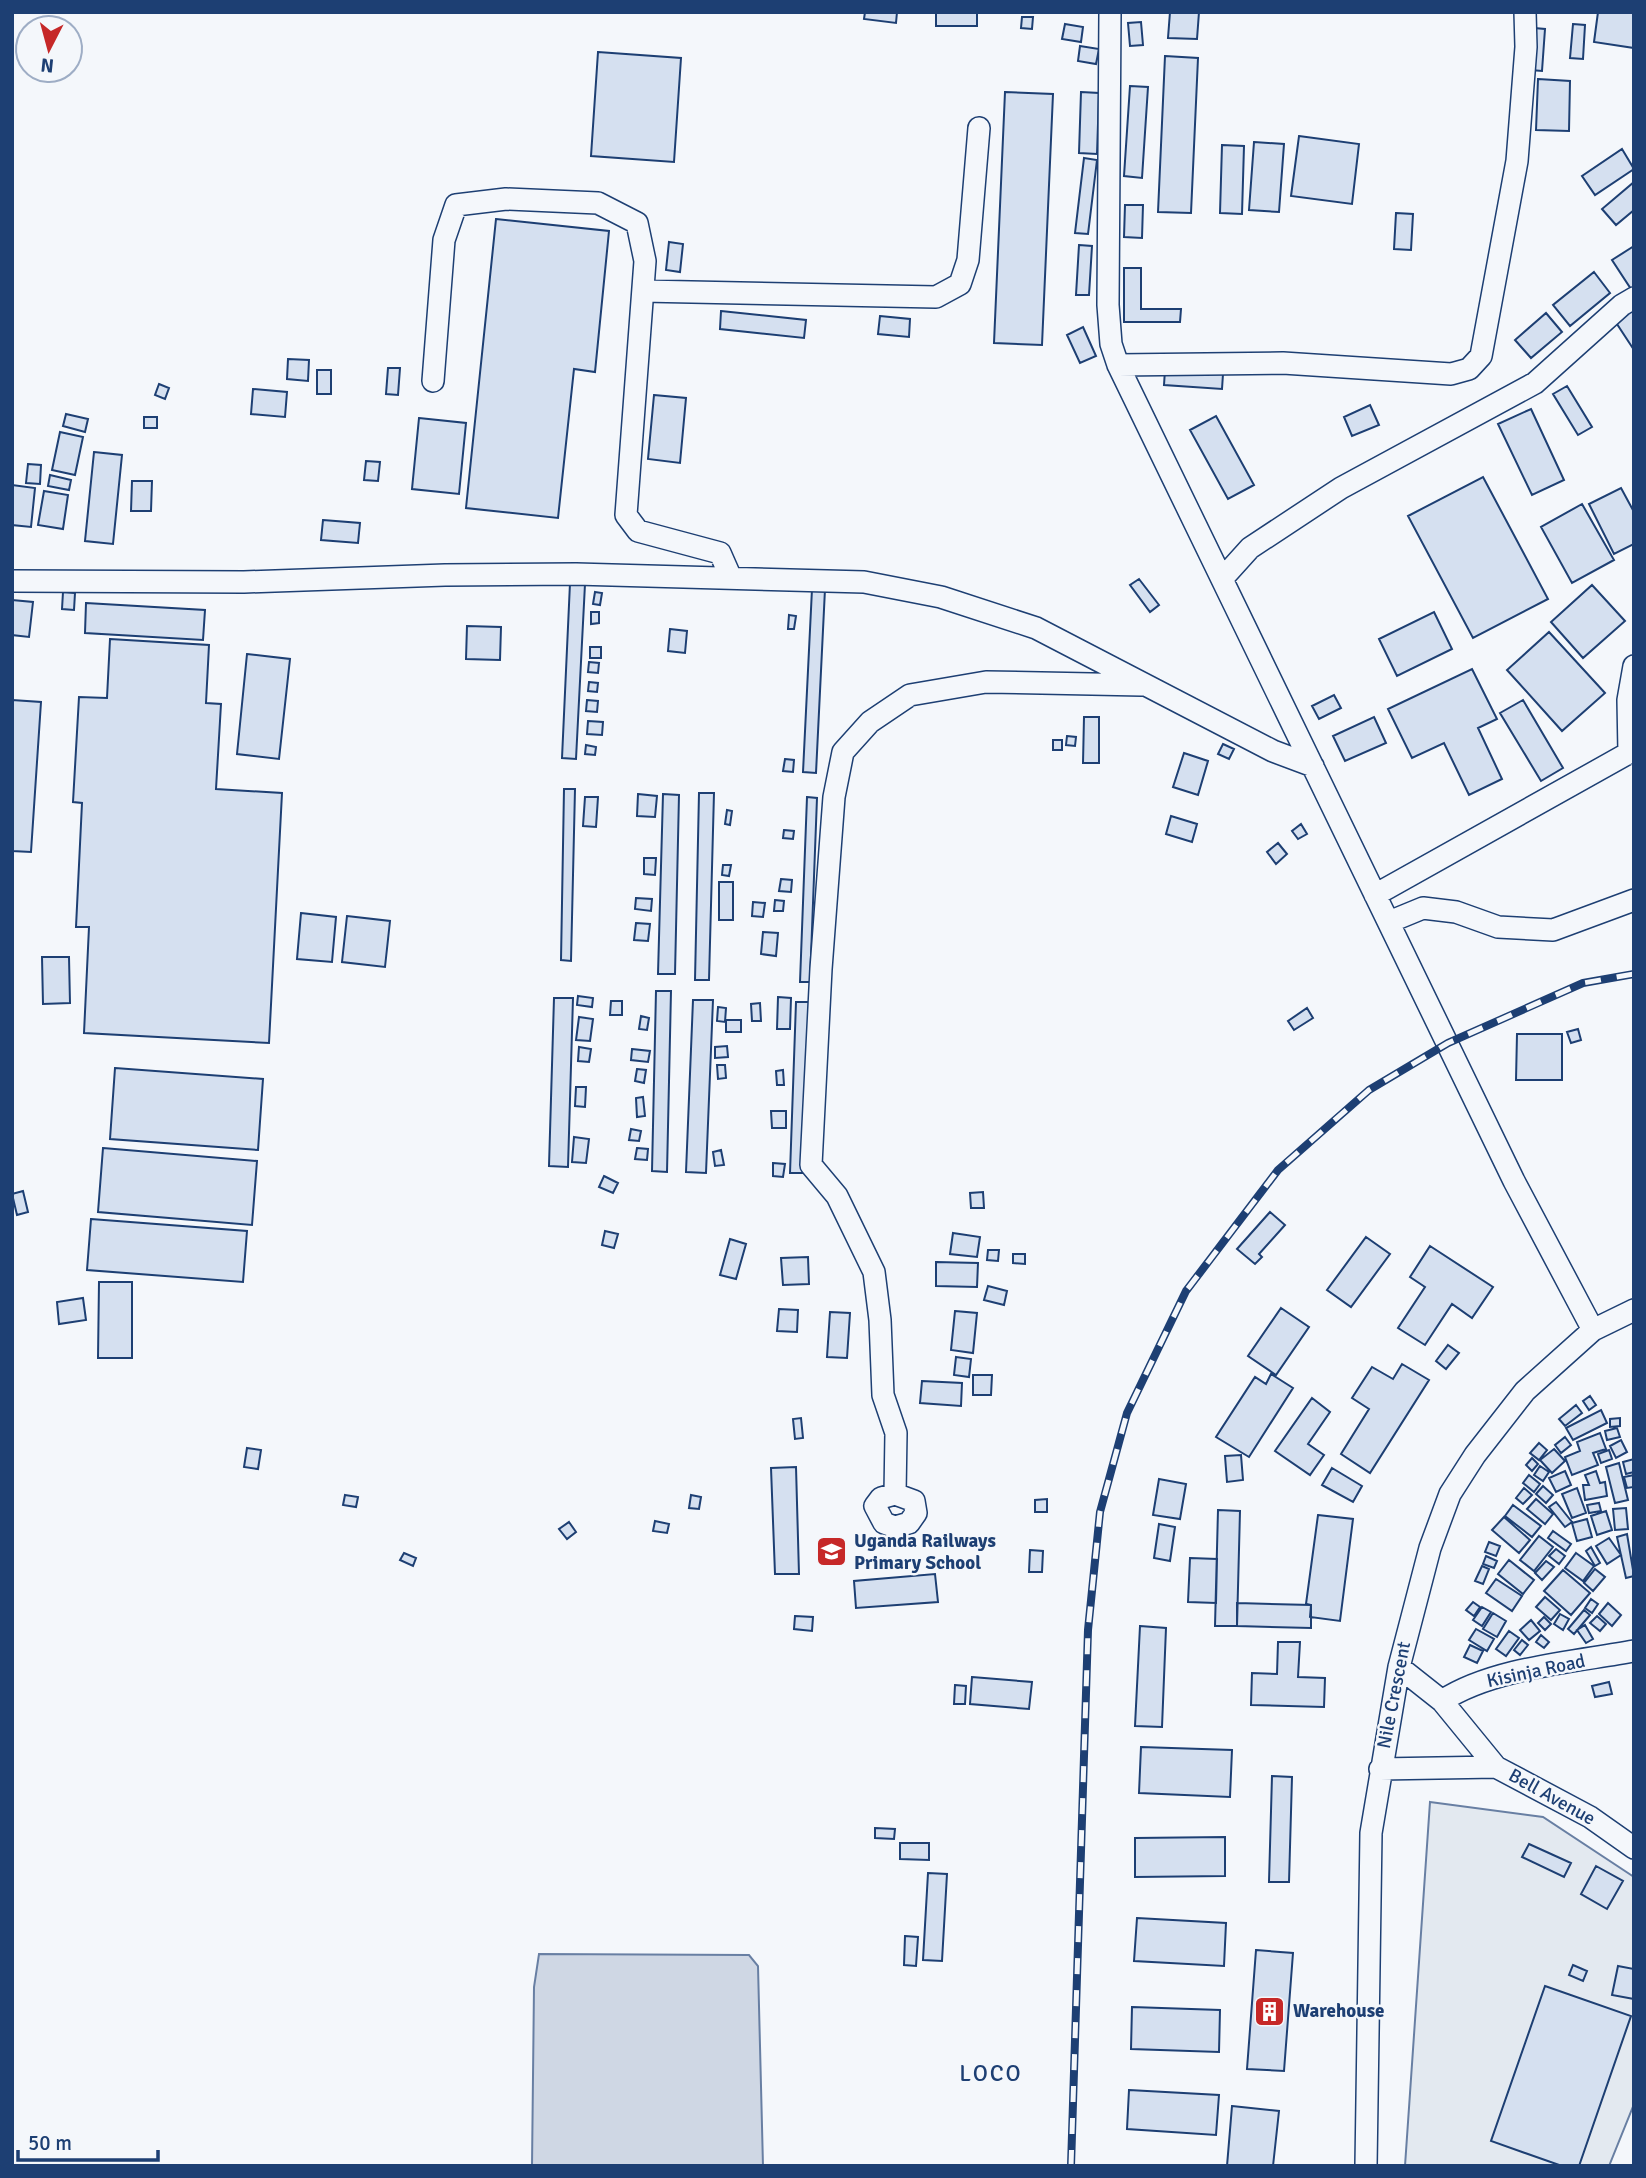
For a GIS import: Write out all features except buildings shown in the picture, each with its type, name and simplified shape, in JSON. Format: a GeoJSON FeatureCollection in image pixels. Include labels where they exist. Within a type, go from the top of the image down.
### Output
{"type":"FeatureCollection","features":[{"type":"Feature","properties":{"kind":"street"},"geometry":{"type":"LineString","coordinates":[[1110,12],[1108,305],[1111,344],[1118,365],[1514,1181],[1593,1331]]}},
{"type":"Feature","properties":{"kind":"street"},"geometry":{"type":"LineString","coordinates":[[1118,365],[1283,363],[1451,374],[1469,369],[1481,356],[1517,161],[1525,12]]}},
{"type":"Feature","properties":{"kind":"street"},"geometry":{"type":"LineString","coordinates":[[643,291],[936,297],[960,284],[968,260],[979,128]]}},
{"type":"Feature","properties":{"kind":"street"},"geometry":{"type":"LineString","coordinates":[[432,381],[444,240],[456,205],[506,199],[598,203],[637,223],[645,261],[626,515],[638,531],[720,553],[731,578]]}},
{"type":"Feature","properties":{"kind":"street"},"geometry":{"type":"LineString","coordinates":[[1222,579],[1250,548],[1341,488],[1535,383],[1634,298]]}},
{"type":"Feature","properties":{"kind":"street"},"geometry":{"type":"LineString","coordinates":[[12,581],[244,582],[349,577],[562,574],[864,582],[941,597],[1036,628],[1273,751],[1313,766]]}},
{"type":"Feature","properties":{"kind":"street"},"geometry":{"type":"LineString","coordinates":[[1375,895],[1631,751],[1628,699],[1634,666]]}},
{"type":"Feature","properties":{"kind":"street"},"geometry":{"type":"LineString","coordinates":[[895,1494],[896,1433],[883,1395],[880,1320],[874,1272],[837,1196],[811,1165],[821,969],[834,797],[844,752],[870,722],[910,695],[986,682],[1148,685]]}},
{"type":"Feature","properties":{"kind":"street"},"geometry":{"type":"LineString","coordinates":[[1389,922],[1423,908],[1456,912],[1498,927],[1553,930],[1634,900]]}},
{"type":"Feature","properties":{"kind":"street","name":"Nile Crescent"},"geometry":{"type":"LineString","coordinates":[[1366,2166],[1371,1833],[1399,1667],[1430,1548],[1450,1494],[1475,1455],[1525,1391],[1593,1331],[1634,1310]]}},
{"type":"Feature","properties":{"kind":"street","name":"Kisinja Road"},"geometry":{"type":"LineString","coordinates":[[1442,1702],[1462,1688],[1513,1674],[1634,1651]]}},
{"type":"Feature","properties":{"kind":"street"},"geometry":{"type":"LineString","coordinates":[[1399,1667],[1442,1702],[1496,1767]]}},
{"type":"Feature","properties":{"kind":"street","name":"Bell Avenue"},"geometry":{"type":"LineString","coordinates":[[1380,1769],[1496,1767],[1590,1817],[1634,1848]]}},
{"type":"Feature","properties":{"kind":"shaded area"},"geometry":{"type":"Polygon","coordinates":[[[1430,1802],[1543,1817],[1634,1877],[1634,2104],[1609,2166],[1405,2166],[1430,1802]]]}},
{"type":"Feature","properties":{"kind":"shaded area"},"geometry":{"type":"Polygon","coordinates":[[[539,1954],[749,1955],[758,1966],[763,2166],[532,2166],[534,1987],[539,1954]]]}},
{"type":"Feature","properties":{"kind":"railway"},"geometry":{"type":"LineString","coordinates":[[1071,2166],[1088,1630],[1100,1512],[1127,1413],[1186,1291],[1278,1170],[1369,1090],[1448,1043],[1583,983],[1634,974]]}},
{"type":"Feature","properties":{"kind":"place","name":"Uganda Railways Primary School"},"geometry":{"type":"Point","coordinates":[831,1552]}},
{"type":"Feature","properties":{"kind":"place","name":"Warehouse"},"geometry":{"type":"Point","coordinates":[1270,2011]}},
{"type":"Feature","properties":{"kind":"district","name":"LOCO"},"geometry":{"type":"Point","coordinates":[991,2073]}}]}
